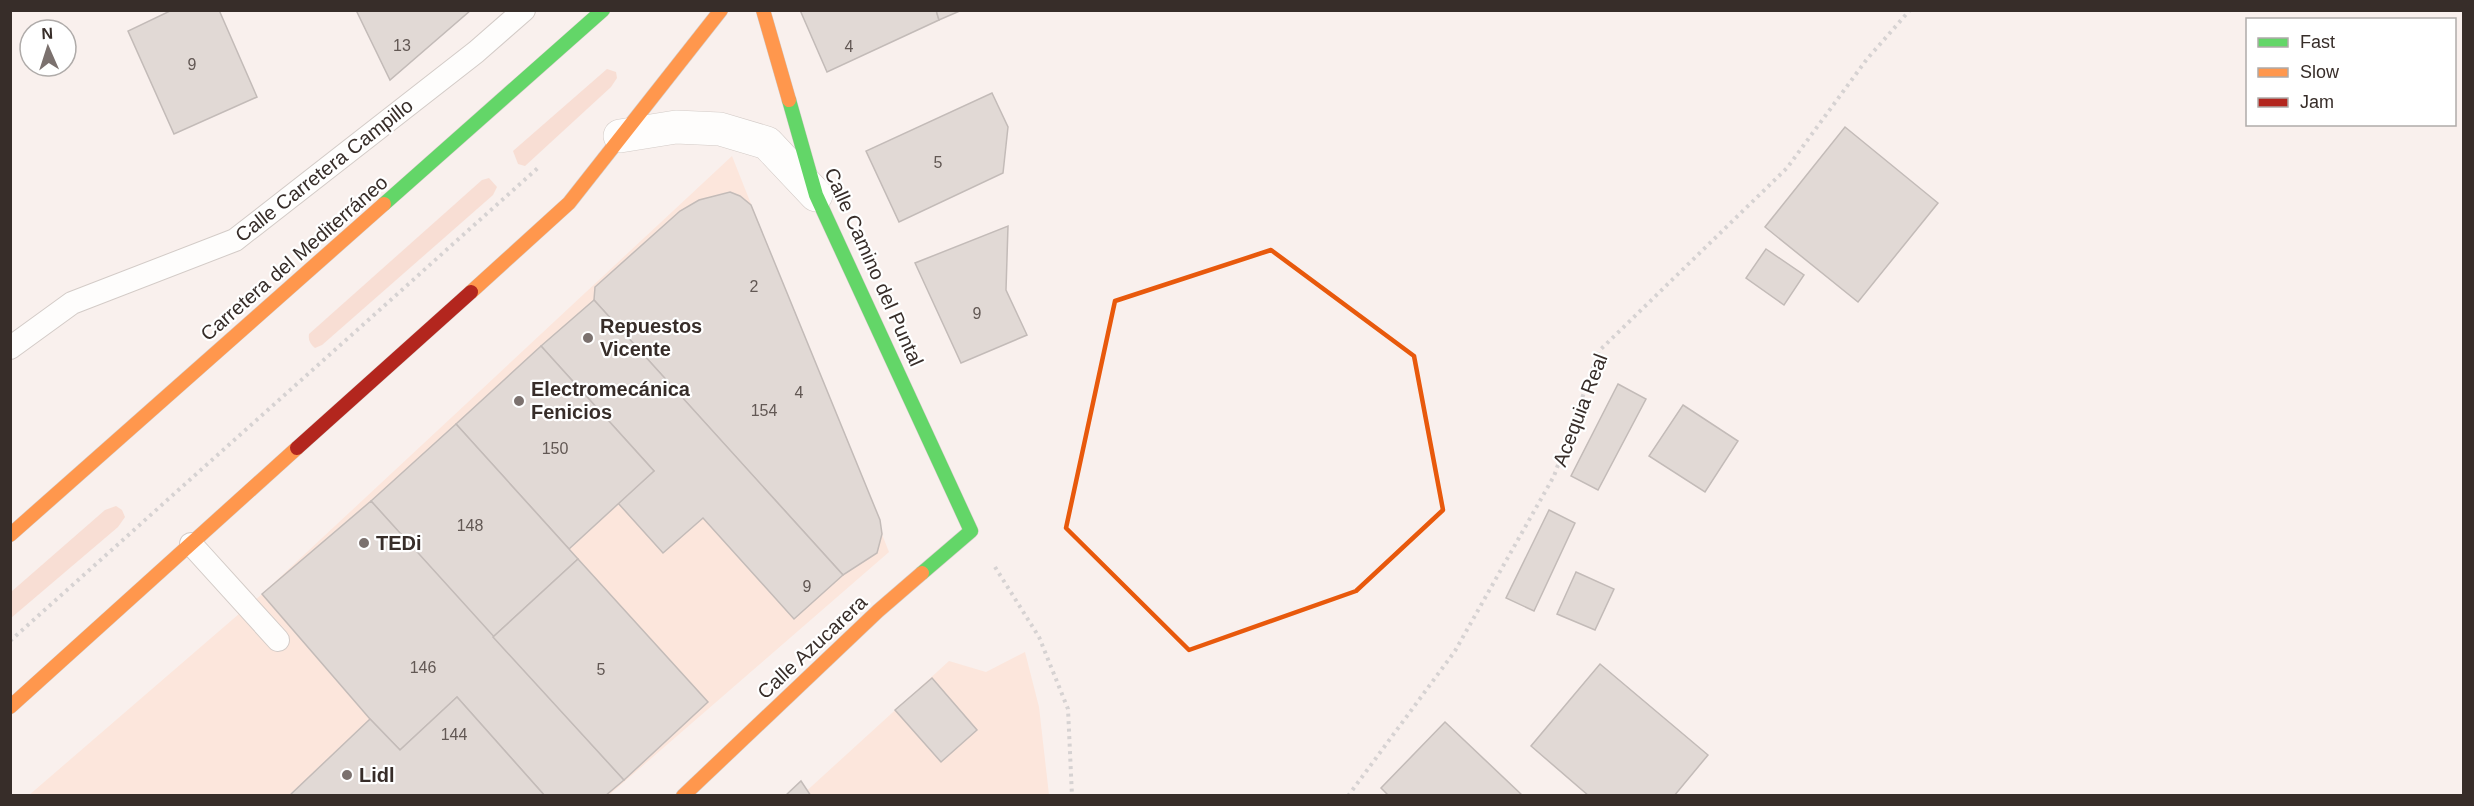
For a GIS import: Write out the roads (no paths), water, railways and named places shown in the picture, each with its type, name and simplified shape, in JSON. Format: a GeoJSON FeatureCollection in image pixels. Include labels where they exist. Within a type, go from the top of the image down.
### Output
{"type":"FeatureCollection","features":[{"type":"Feature","properties":{"kind":"main road","name":"Carretera del Mediterráneo"},"geometry":{"type":"LineString","coordinates":[[10,535],[603,10]]}},
{"type":"Feature","properties":{"kind":"main road"},"geometry":{"type":"LineString","coordinates":[[10,707],[569,203],[722,10]]}},
{"type":"Feature","properties":{"kind":"main road","name":"Calle Camino del Puntal"},"geometry":{"type":"LineString","coordinates":[[763,10],[816,195],[972,531]]}},
{"type":"Feature","properties":{"kind":"main road","name":"Calle Azucarera"},"geometry":{"type":"LineString","coordinates":[[683,795],[878,610],[972,531]]}},
{"type":"Feature","properties":{"kind":"street"},"geometry":{"type":"LineString","coordinates":[[620,136],[676,127],[720,129],[767,143],[816,195]]}},
{"type":"Feature","properties":{"kind":"lane","name":"Calle Carretera Campillo"},"geometry":{"type":"LineString","coordinates":[[10,348],[72,303],[235,240],[476,52],[524,10]]}},
{"type":"Feature","properties":{"kind":"lane"},"geometry":{"type":"LineString","coordinates":[[191,544],[278,640]]}},
{"type":"Feature","properties":{"kind":"place","name":"Repuestos Vicente"},"geometry":{"type":"Point","coordinates":[588,338]}},
{"type":"Feature","properties":{"kind":"place","name":"Electromecánica Fenicios"},"geometry":{"type":"Point","coordinates":[519,401]}},
{"type":"Feature","properties":{"kind":"place","name":"TEDi"},"geometry":{"type":"Point","coordinates":[364,543]}},
{"type":"Feature","properties":{"kind":"place","name":"Lidl"},"geometry":{"type":"Point","coordinates":[347,775]}}]}
